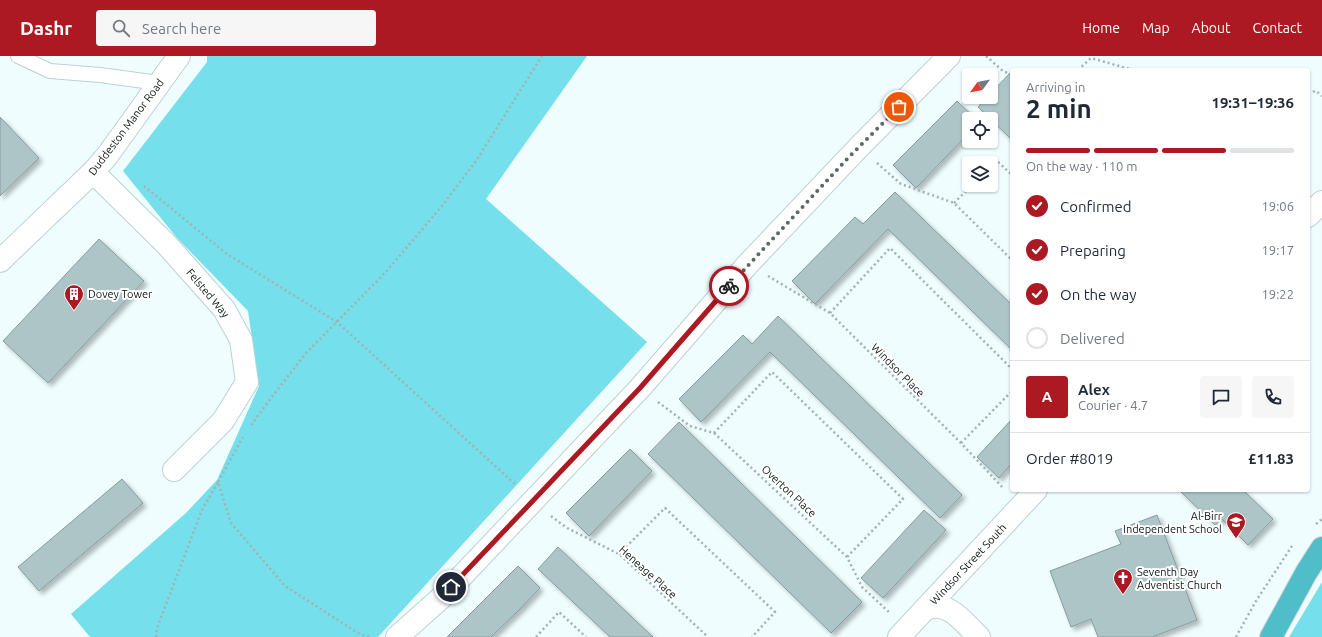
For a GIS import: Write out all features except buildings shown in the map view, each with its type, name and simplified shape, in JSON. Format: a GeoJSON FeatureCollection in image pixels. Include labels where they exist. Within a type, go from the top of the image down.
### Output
{"type":"FeatureCollection","features":[{"type":"Feature","properties":{"kind":"highway"},"geometry":{"type":"LineString","coordinates":[[1271,637],[1306,573],[1322,548]]}},
{"type":"Feature","properties":{"kind":"street","name":"Duddeston Manor Road"},"geometry":{"type":"LineString","coordinates":[[0,261],[93,172],[107,156],[179,56]]}},
{"type":"Feature","properties":{"kind":"street"},"geometry":{"type":"LineString","coordinates":[[397,637],[441,598],[640,388],[748,264],[859,147],[949,56]]}},
{"type":"Feature","properties":{"kind":"street","name":"Felsted Way"},"geometry":{"type":"LineString","coordinates":[[93,172],[167,245],[224,309],[241,340],[246,382],[222,421],[174,470]]}},
{"type":"Feature","properties":{"kind":"street"},"geometry":{"type":"LineString","coordinates":[[1310,214],[1322,202]]}},
{"type":"Feature","properties":{"kind":"street","name":"Windsor Street South"},"geometry":{"type":"LineString","coordinates":[[902,633],[1034,492]]}},
{"type":"Feature","properties":{"kind":"street"},"geometry":{"type":"LineString","coordinates":[[926,609],[933,605],[947,608],[979,637]]}},
{"type":"Feature","properties":{"kind":"lane"},"geometry":{"type":"LineString","coordinates":[[18,56],[50,71],[100,75],[160,83]]}},
{"type":"Feature","properties":{"kind":"path"},"geometry":{"type":"LineString","coordinates":[[249,428],[306,353],[384,273],[442,206],[476,161],[542,56]]}},
{"type":"Feature","properties":{"kind":"path"},"geometry":{"type":"LineString","coordinates":[[986,56],[1003,71],[1010,74]]}},
{"type":"Feature","properties":{"kind":"path"},"geometry":{"type":"LineString","coordinates":[[1080,68],[1091,58],[1127,68]]}},
{"type":"Feature","properties":{"kind":"path"},"geometry":{"type":"LineString","coordinates":[[1310,92],[1316,90],[1322,96]]}},
{"type":"Feature","properties":{"kind":"path"},"geometry":{"type":"LineString","coordinates":[[859,147],[901,184],[954,203],[1010,258]]}},
{"type":"Feature","properties":{"kind":"path"},"geometry":{"type":"LineString","coordinates":[[998,162],[1010,173]]}},
{"type":"Feature","properties":{"kind":"path","name":"Heneage Place"},"geometry":{"type":"LineString","coordinates":[[143,185],[227,254],[337,322],[533,501],[567,528],[619,554],[708,637]]}},
{"type":"Feature","properties":{"kind":"path"},"geometry":{"type":"LineString","coordinates":[[954,203],[965,192]]}},
{"type":"Feature","properties":{"kind":"path"},"geometry":{"type":"LineString","coordinates":[[830,313],[890,248],[1010,367]]}},
{"type":"Feature","properties":{"kind":"path","name":"Windsor Place"},"geometry":{"type":"LineString","coordinates":[[748,264],[830,313],[961,443],[1021,506]]}},
{"type":"Feature","properties":{"kind":"path"},"geometry":{"type":"LineString","coordinates":[[714,433],[772,372],[903,499],[847,557]]}},
{"type":"Feature","properties":{"kind":"path","name":"Overton Place"},"geometry":{"type":"LineString","coordinates":[[640,388],[690,426],[714,433],[847,557],[862,587],[902,633]]}},
{"type":"Feature","properties":{"kind":"path"},"geometry":{"type":"LineString","coordinates":[[961,443],[1010,393]]}},
{"type":"Feature","properties":{"kind":"path"},"geometry":{"type":"LineString","coordinates":[[156,637],[157,628],[202,510],[244,434]]}},
{"type":"Feature","properties":{"kind":"path"},"geometry":{"type":"LineString","coordinates":[[218,482],[231,523],[285,586],[358,632],[370,637]]}},
{"type":"Feature","properties":{"kind":"path"},"geometry":{"type":"LineString","coordinates":[[619,554],[665,508],[775,612],[752,637]]}},
{"type":"Feature","properties":{"kind":"path"},"geometry":{"type":"LineString","coordinates":[[536,637],[559,612],[586,637]]}},
{"type":"Feature","properties":{"kind":"shaded area"},"geometry":{"type":"Polygon","coordinates":[[[207,56],[587,56],[486,199],[647,342],[378,637],[90,637],[71,614],[186,513],[217,480],[259,386],[248,311],[177,238],[123,171],[207,62],[207,56]]]}},
{"type":"Feature","properties":{"kind":"shaded area"},"geometry":{"type":"Polygon","coordinates":[[[1322,582],[1322,637],[1289,637],[1322,582]]]}},
{"type":"Feature","properties":{"kind":"way so far"},"geometry":{"type":"LineString","coordinates":[[729,286],[848,158],[899,107]]}},
{"type":"Feature","properties":{"kind":"place","name":"Dovey Tower"},"geometry":{"type":"Point","coordinates":[74,311]}},
{"type":"Feature","properties":{"kind":"place","name":"Al-Birr Independent School"},"geometry":{"type":"Point","coordinates":[1236,539]}},
{"type":"Feature","properties":{"kind":"place","name":"Seventh Day Adventist Church"},"geometry":{"type":"Point","coordinates":[1123,595]}},
{"type":"Feature","properties":{"kind":"route"},"geometry":{"type":"LineString","coordinates":[[451,587],[640,388],[729,286]]}}]}
